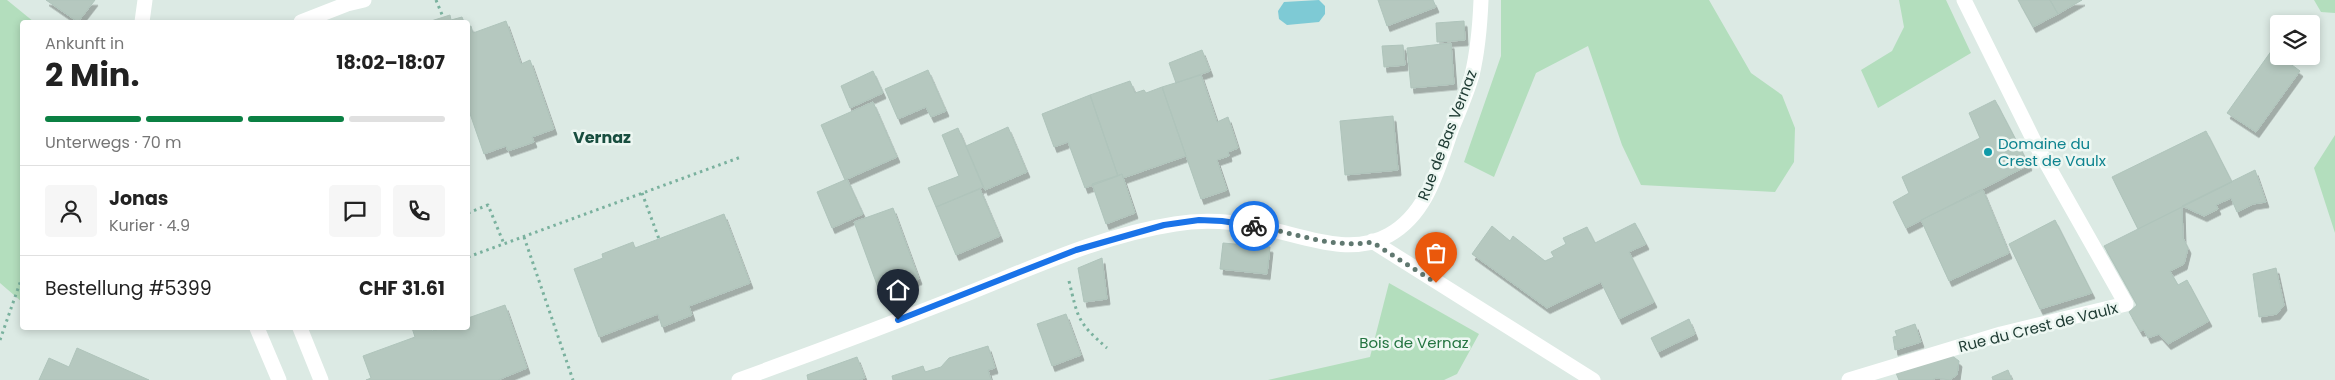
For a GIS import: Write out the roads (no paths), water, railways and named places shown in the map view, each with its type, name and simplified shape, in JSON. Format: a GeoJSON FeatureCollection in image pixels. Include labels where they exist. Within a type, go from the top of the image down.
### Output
{"type":"FeatureCollection","features":[{"type":"Feature","properties":{"kind":"street"},"geometry":{"type":"LineString","coordinates":[[142,20],[145,0]]}},
{"type":"Feature","properties":{"kind":"street"},"geometry":{"type":"LineString","coordinates":[[306,20],[347,4],[364,0]]}},
{"type":"Feature","properties":{"kind":"street","name":"Rue de Bas Vernaz"},"geometry":{"type":"LineString","coordinates":[[739,380],[1063,256],[1164,225],[1199,220],[1222,221],[1262,227],[1303,238],[1356,244],[1372,242],[1388,236],[1412,217],[1430,188],[1472,76],[1480,35],[1481,0]]}},
{"type":"Feature","properties":{"kind":"street","name":"Rue du Crest de Vaulx"},"geometry":{"type":"LineString","coordinates":[[1849,380],[2001,334],[2126,304],[2034,142],[1964,0]]}},
{"type":"Feature","properties":{"kind":"street"},"geometry":{"type":"LineString","coordinates":[[1372,242],[1593,380]]}},
{"type":"Feature","properties":{"kind":"street"},"geometry":{"type":"LineString","coordinates":[[258,330],[279,380]]}},
{"type":"Feature","properties":{"kind":"street"},"geometry":{"type":"LineString","coordinates":[[301,330],[322,380]]}},
{"type":"Feature","properties":{"kind":"water"},"geometry":{"type":"Polygon","coordinates":[[[1319,0],[1325,6],[1325,14],[1319,22],[1287,25],[1279,19],[1278,11],[1284,2],[1319,0]]]}},
{"type":"Feature","properties":{"kind":"place","name":"Domaine du Crest de Vaulx"},"geometry":{"type":"Point","coordinates":[1988,152]}},
{"type":"Feature","properties":{"kind":"district","name":"Vernaz"},"geometry":{"type":"Point","coordinates":[602,137]}},
{"type":"Feature","properties":{"kind":"park label","name":"Bois de Vernaz"},"geometry":{"type":"Point","coordinates":[1414,342]}}]}
